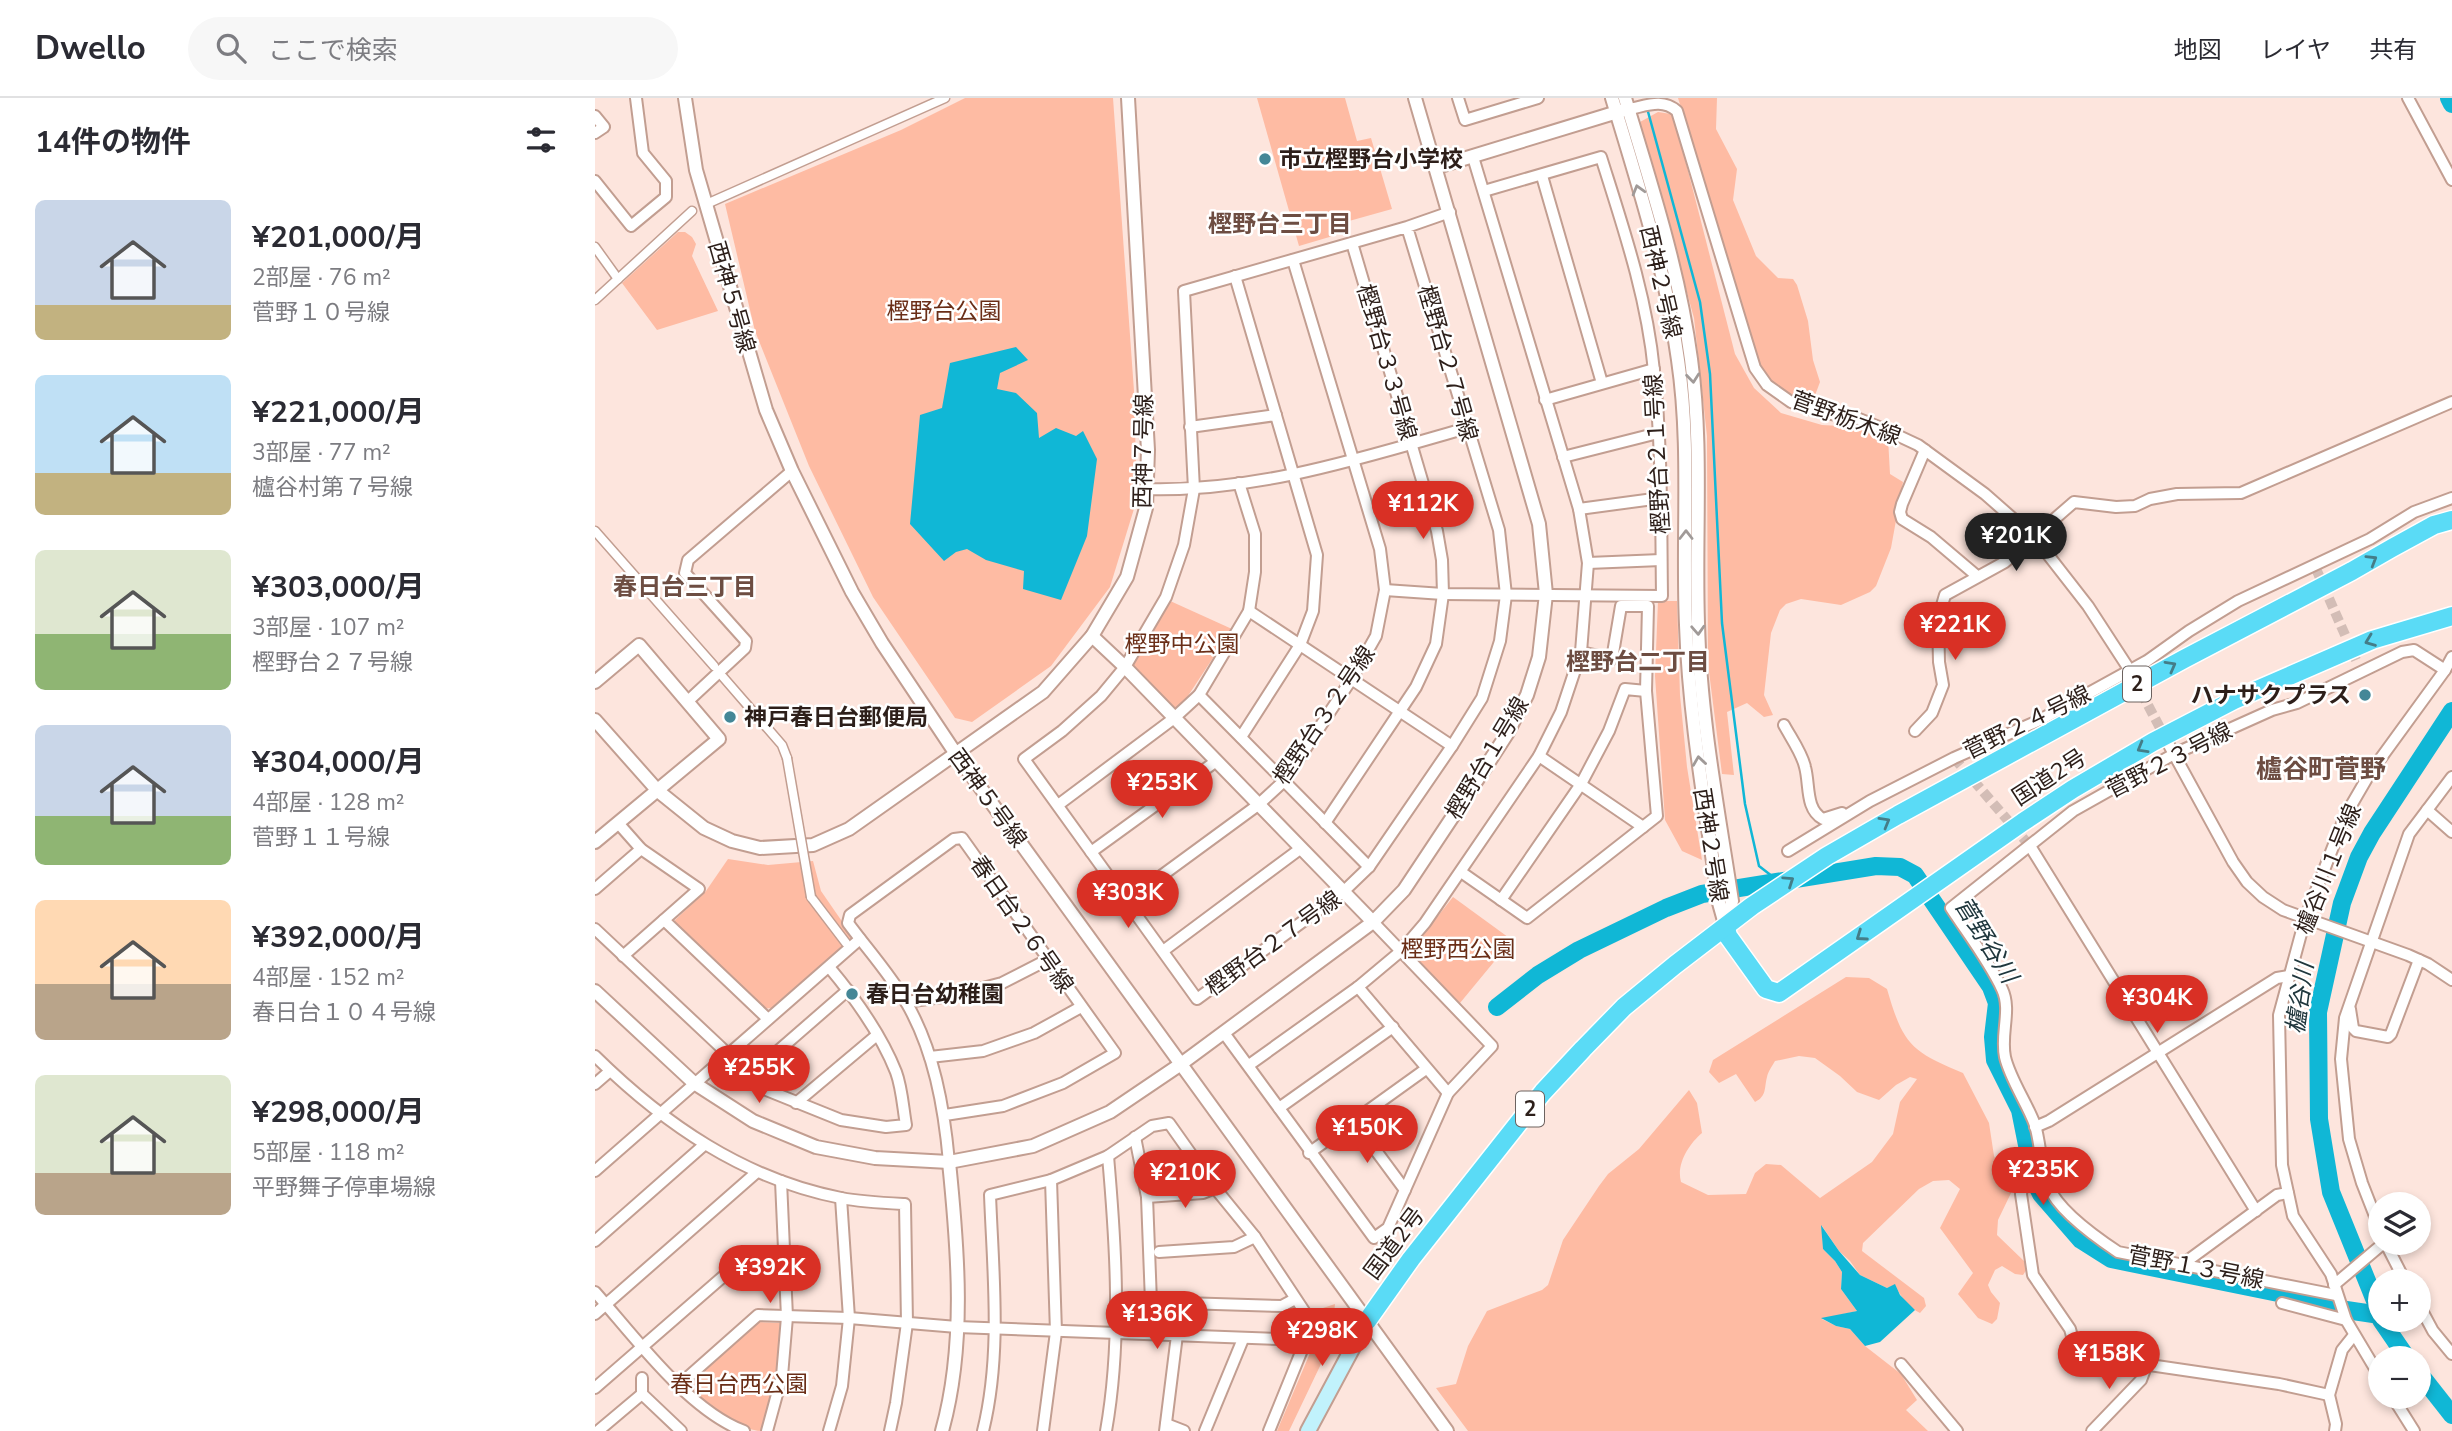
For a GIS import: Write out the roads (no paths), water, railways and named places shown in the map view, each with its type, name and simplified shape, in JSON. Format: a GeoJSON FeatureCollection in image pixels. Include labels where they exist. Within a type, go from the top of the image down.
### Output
{"type":"FeatureCollection","features":[{"type":"Feature","properties":{"kind":"highway","name":"国道2号"},"geometry":{"type":"LineString","coordinates":[[1367,1321],[1419,1248],[1543,1092],[1624,1007],[1752,906],[1827,856],[1898,815],[2434,525],[2452,520]]}},
{"type":"Feature","properties":{"kind":"highway","name":"国道2号"},"geometry":{"type":"LineString","coordinates":[[1726,928],[1728,936],[1766,989],[1779,993],[2073,789],[2153,742],[2234,700],[2372,639],[2443,618]]}},
{"type":"Feature","properties":{"kind":"main road"},"geometry":{"type":"LineString","coordinates":[[1308,1431],[1367,1321]]}},
{"type":"Feature","properties":{"kind":"street"},"geometry":{"type":"LineString","coordinates":[[595,181],[631,226],[666,197],[666,181],[643,153],[636,98]]}},
{"type":"Feature","properties":{"kind":"street","name":"西神５号線"},"geometry":{"type":"LineString","coordinates":[[685,98],[696,170],[766,410],[792,471],[858,602],[956,754],[1367,1321]]}},
{"type":"Feature","properties":{"kind":"street"},"geometry":{"type":"LineString","coordinates":[[711,202],[945,98]]}},
{"type":"Feature","properties":{"kind":"street","name":"西神７号線"},"geometry":{"type":"LineString","coordinates":[[595,720],[658,791],[704,828],[732,841],[760,848],[813,845],[849,829],[1043,691],[1092,636],[1127,577],[1146,508],[1148,450],[1128,98]]}},
{"type":"Feature","properties":{"kind":"street","name":"樫野台１号線"},"geometry":{"type":"LineString","coordinates":[[595,990],[694,1083],[753,1121],[816,1147],[875,1158],[949,1162],[1033,1146],[1110,1112],[1224,1033],[1373,922],[1416,873],[1507,733],[1527,695],[1539,657],[1546,594],[1539,524],[1415,98]]}},
{"type":"Feature","properties":{"kind":"street"},"geometry":{"type":"LineString","coordinates":[[1458,98],[1465,120],[1523,100],[1538,98]]}},
{"type":"Feature","properties":{"kind":"street","name":"西神２号線"},"geometry":{"type":"LineString","coordinates":[[1612,98],[1627,107],[1680,294],[1691,360],[1699,441],[1698,624],[1726,928]]}},
{"type":"Feature","properties":{"kind":"street"},"geometry":{"type":"LineString","coordinates":[[2408,98],[2452,180]]}},
{"type":"Feature","properties":{"kind":"street","name":"菅野栃木線"},"geometry":{"type":"LineString","coordinates":[[1627,107],[1661,102],[1677,111],[1755,369],[1767,385],[1800,406],[1859,419],[1886,430],[1925,450],[1985,494],[2035,538],[2088,606],[2127,666]]}},
{"type":"Feature","properties":{"kind":"street"},"geometry":{"type":"LineString","coordinates":[[1437,167],[1627,107]]}},
{"type":"Feature","properties":{"kind":"street"},"geometry":{"type":"LineString","coordinates":[[595,116],[604,127],[595,133]]}},
{"type":"Feature","properties":{"kind":"street"},"geometry":{"type":"LineString","coordinates":[[1249,1065],[1358,987],[1401,951],[1425,923],[1539,756],[1561,712],[1581,652],[1588,564],[1579,509],[1473,157]]}},
{"type":"Feature","properties":{"kind":"street","name":"樫野台２１号線"},"geometry":{"type":"LineString","coordinates":[[1385,590],[1443,594],[1662,596],[1661,498],[1654,369],[1637,276],[1601,157],[1484,191]]}},
{"type":"Feature","properties":{"kind":"street"},"geometry":{"type":"LineString","coordinates":[[1542,176],[1602,383]]}},
{"type":"Feature","properties":{"kind":"street"},"geometry":{"type":"LineString","coordinates":[[595,300],[692,211]]}},
{"type":"Feature","properties":{"kind":"street","name":"樫野台２７号線"},"geometry":{"type":"LineString","coordinates":[[1407,227],[1499,530],[1506,595],[1500,641],[1482,698],[1369,867],[1343,892],[1197,999],[1024,759],[1062,731],[1101,696],[1125,667],[1166,597],[1184,545],[1193,489],[1184,291],[1407,227],[1450,212]]}},
{"type":"Feature","properties":{"kind":"street","name":"樫野台３３号線"},"geometry":{"type":"LineString","coordinates":[[1325,823],[1416,687],[1437,644],[1443,594],[1442,560],[1437,531],[1352,243]]}},
{"type":"Feature","properties":{"kind":"street"},"geometry":{"type":"LineString","coordinates":[[595,247],[618,279]]}},
{"type":"Feature","properties":{"kind":"street","name":"樫野台３２号線"},"geometry":{"type":"LineString","coordinates":[[1127,901],[1258,806],[1283,781],[1351,680],[1376,635],[1385,590],[1380,549],[1293,260]]}},
{"type":"Feature","properties":{"kind":"street"},"geometry":{"type":"LineString","coordinates":[[1235,276],[1317,555],[1313,611],[1300,645],[1241,737]]}},
{"type":"Feature","properties":{"kind":"street"},"geometry":{"type":"LineString","coordinates":[[1545,400],[1654,369]]}},
{"type":"Feature","properties":{"kind":"street"},"geometry":{"type":"LineString","coordinates":[[1915,731],[1932,713],[1943,685],[1938,619],[1945,596],[2005,562],[2074,502],[2116,507],[2135,506],[2150,499],[2177,494],[2241,493],[2452,402]]}},
{"type":"Feature","properties":{"kind":"street"},"geometry":{"type":"LineString","coordinates":[[1190,427],[1276,415]]}},
{"type":"Feature","properties":{"kind":"street"},"geometry":{"type":"LineString","coordinates":[[1147,489],[1193,489],[1294,476],[1467,428]]}},
{"type":"Feature","properties":{"kind":"street"},"geometry":{"type":"LineString","coordinates":[[1563,457],[1658,433]]}},
{"type":"Feature","properties":{"kind":"street"},"geometry":{"type":"LineString","coordinates":[[1925,450],[1902,503],[1902,519],[1931,537],[1977,576]]}},
{"type":"Feature","properties":{"kind":"street"},"geometry":{"type":"LineString","coordinates":[[688,701],[745,648],[746,641],[685,573],[685,566],[688,560],[792,471]]}},
{"type":"Feature","properties":{"kind":"street"},"geometry":{"type":"LineString","coordinates":[[1058,805],[1173,719],[1199,695],[1249,611],[1255,572],[1255,534],[1239,483]]}},
{"type":"Feature","properties":{"kind":"street"},"geometry":{"type":"LineString","coordinates":[[1579,509],[1661,498]]}},
{"type":"Feature","properties":{"kind":"street","name":"菅野２４号線"},"geometry":{"type":"LineString","coordinates":[[1788,851],[1858,808],[1954,758],[2040,720],[2147,661],[2238,601],[2316,568],[2414,512],[2452,498]]}},
{"type":"Feature","properties":{"kind":"street"},"geometry":{"type":"LineString","coordinates":[[595,531],[714,666]]}},
{"type":"Feature","properties":{"kind":"street"},"geometry":{"type":"LineString","coordinates":[[1588,564],[1661,560]]}},
{"type":"Feature","properties":{"kind":"street"},"geometry":{"type":"LineString","coordinates":[[1461,872],[1527,918],[1657,816],[1646,691],[1649,606],[1621,606],[1612,659],[1581,652]]}},
{"type":"Feature","properties":{"kind":"street"},"geometry":{"type":"LineString","coordinates":[[1249,611],[1452,746]]}},
{"type":"Feature","properties":{"kind":"street"},"geometry":{"type":"LineString","coordinates":[[1092,636],[1493,1046],[1448,1093],[1388,1228],[1374,1238],[1309,1153],[1224,1033]]}},
{"type":"Feature","properties":{"kind":"street"},"geometry":{"type":"LineString","coordinates":[[595,682],[639,645],[719,739],[595,842]]}},
{"type":"Feature","properties":{"kind":"street","name":"菅野２３号線"},"geometry":{"type":"LineString","coordinates":[[1951,908],[2073,811],[2172,749],[2297,703],[2359,666],[2402,652],[2414,650],[2445,670]]}},
{"type":"Feature","properties":{"kind":"street","name":"櫨谷川１号線"},"geometry":{"type":"LineString","coordinates":[[2368,1358],[2346,1320],[2331,1274],[2293,1216],[2283,1165],[2279,1016],[2305,919],[2345,816],[2370,773],[2452,657]]}},
{"type":"Feature","properties":{"kind":"street"},"geometry":{"type":"LineString","coordinates":[[723,677],[782,746],[787,758],[811,897],[846,943]]}},
{"type":"Feature","properties":{"kind":"street"},"geometry":{"type":"LineString","coordinates":[[1501,900],[1581,784],[1609,730],[1625,689],[1646,691]]}},
{"type":"Feature","properties":{"kind":"street"},"geometry":{"type":"LineString","coordinates":[[1199,695],[1369,867]]}},
{"type":"Feature","properties":{"kind":"street"},"geometry":{"type":"LineString","coordinates":[[1784,725],[1805,765],[1811,807],[1816,815],[1823,819],[1858,808]]}},
{"type":"Feature","properties":{"kind":"street"},"geometry":{"type":"LineString","coordinates":[[2172,749],[2233,862],[2247,882],[2263,897],[2283,910],[2305,919],[2371,940],[2419,960],[2452,980]]}},
{"type":"Feature","properties":{"kind":"street"},"geometry":{"type":"LineString","coordinates":[[1539,756],[1643,827]]}},
{"type":"Feature","properties":{"kind":"street"},"geometry":{"type":"LineString","coordinates":[[1091,852],[1215,762]]}},
{"type":"Feature","properties":{"kind":"street"},"geometry":{"type":"LineString","coordinates":[[2368,1198],[2349,1139],[2341,1059],[2345,1018],[2409,834],[2452,777]]}},
{"type":"Feature","properties":{"kind":"street"},"geometry":{"type":"LineString","coordinates":[[2427,810],[2452,832]]}},
{"type":"Feature","properties":{"kind":"street"},"geometry":{"type":"LineString","coordinates":[[618,823],[641,849],[699,889],[623,956]]}},
{"type":"Feature","properties":{"kind":"street","name":"春日台２６号線"},"geometry":{"type":"LineString","coordinates":[[944,1115],[1003,1107],[1063,1083],[1115,1053],[962,838],[954,838],[850,915],[848,923],[906,1002],[930,1057],[944,1115],[949,1162]]}},
{"type":"Feature","properties":{"kind":"street"},"geometry":{"type":"LineString","coordinates":[[2030,846],[2256,1211]]}},
{"type":"Feature","properties":{"kind":"street"},"geometry":{"type":"LineString","coordinates":[[595,889],[641,849]]}},
{"type":"Feature","properties":{"kind":"street"},"geometry":{"type":"LineString","coordinates":[[1163,951],[1300,849]]}},
{"type":"Feature","properties":{"kind":"street","name":"菅野１３号線"},"geometry":{"type":"LineString","coordinates":[[1951,908],[2003,989],[2007,1005],[2003,1042],[2005,1059],[2035,1127],[2043,1172],[2049,1189],[2059,1203],[2101,1241],[2118,1252],[2335,1290]]}},
{"type":"Feature","properties":{"kind":"street"},"geometry":{"type":"LineString","coordinates":[[664,920],[768,1019]]}},
{"type":"Feature","properties":{"kind":"street"},"geometry":{"type":"LineString","coordinates":[[595,929],[728,1054],[748,1077],[764,1089],[841,1120],[886,1127],[906,1125],[897,1073],[849,990],[829,967]]}},
{"type":"Feature","properties":{"kind":"street"},"geometry":{"type":"LineString","coordinates":[[595,1171],[860,939]]}},
{"type":"Feature","properties":{"kind":"street"},"geometry":{"type":"LineString","coordinates":[[906,1002],[956,995],[1002,983],[1047,960]]}},
{"type":"Feature","properties":{"kind":"street"},"geometry":{"type":"LineString","coordinates":[[2350,1004],[2353,1028],[2356,1031],[2388,1037],[2419,960]]}},
{"type":"Feature","properties":{"kind":"street"},"geometry":{"type":"LineString","coordinates":[[2035,1127],[2277,978],[2289,976]]}},
{"type":"Feature","properties":{"kind":"street"},"geometry":{"type":"LineString","coordinates":[[1358,987],[1448,1093]]}},
{"type":"Feature","properties":{"kind":"street"},"geometry":{"type":"LineString","coordinates":[[748,1077],[849,990]]}},
{"type":"Feature","properties":{"kind":"street"},"geometry":{"type":"LineString","coordinates":[[930,1057],[983,1051],[1034,1033],[1081,1007]]}},
{"type":"Feature","properties":{"kind":"street"},"geometry":{"type":"LineString","coordinates":[[1279,1108],[1393,1027]]}},
{"type":"Feature","properties":{"kind":"street"},"geometry":{"type":"LineString","coordinates":[[796,1103],[877,1035]]}},
{"type":"Feature","properties":{"kind":"street"},"geometry":{"type":"LineString","coordinates":[[595,1056],[659,1114],[704,1145],[757,1172],[841,1198],[905,1204],[907,1324],[890,1431]]}},
{"type":"Feature","properties":{"kind":"street"},"geometry":{"type":"LineString","coordinates":[[1309,1153],[1426,1069]]}},
{"type":"Feature","properties":{"kind":"street"},"geometry":{"type":"LineString","coordinates":[[595,1084],[610,1071]]}},
{"type":"Feature","properties":{"kind":"street"},"geometry":{"type":"LineString","coordinates":[[1354,1121],[1405,1190]]}},
{"type":"Feature","properties":{"kind":"street"},"geometry":{"type":"LineString","coordinates":[[983,1431],[991,1399],[995,1329],[990,1195],[1051,1180],[1108,1156],[1152,1126],[1169,1123],[1215,1188],[1255,1237],[1310,1320],[1306,1340],[1269,1431]]}},
{"type":"Feature","properties":{"kind":"street"},"geometry":{"type":"LineString","coordinates":[[1135,1138],[1147,1197],[1151,1301],[1282,1306],[1296,1299]]}},
{"type":"Feature","properties":{"kind":"street"},"geometry":{"type":"LineString","coordinates":[[595,1241],[704,1145]]}},
{"type":"Feature","properties":{"kind":"street"},"geometry":{"type":"LineString","coordinates":[[1106,1431],[1112,1395],[1116,1251],[1108,1156]]}},
{"type":"Feature","properties":{"kind":"street"},"geometry":{"type":"LineString","coordinates":[[942,1431],[947,1412],[957,1327],[957,1242],[949,1162]]}},
{"type":"Feature","properties":{"kind":"street"},"geometry":{"type":"LineString","coordinates":[[595,1314],[757,1172]]}},
{"type":"Feature","properties":{"kind":"street"},"geometry":{"type":"LineString","coordinates":[[2043,1172],[2024,1177],[2021,1194],[2033,1275],[2070,1329],[2080,1365],[2147,1364],[2279,1384],[2329,1395]]}},
{"type":"Feature","properties":{"kind":"street"},"geometry":{"type":"LineString","coordinates":[[1043,1431],[1056,1332],[1051,1180]]}},
{"type":"Feature","properties":{"kind":"street"},"geometry":{"type":"LineString","coordinates":[[767,1431],[782,1376],[787,1317],[781,1181]]}},
{"type":"Feature","properties":{"kind":"street"},"geometry":{"type":"LineString","coordinates":[[1147,1197],[1203,1193],[1215,1188]]}},
{"type":"Feature","properties":{"kind":"street"},"geometry":{"type":"LineString","coordinates":[[2183,1264],[2277,1195],[2288,1193]]}},
{"type":"Feature","properties":{"kind":"street"},"geometry":{"type":"LineString","coordinates":[[829,1431],[842,1387],[849,1318],[841,1198]]}},
{"type":"Feature","properties":{"kind":"street"},"geometry":{"type":"LineString","coordinates":[[1159,1252],[1234,1247],[1255,1237]]}},
{"type":"Feature","properties":{"kind":"street"},"geometry":{"type":"LineString","coordinates":[[595,1388],[749,1254],[783,1252]]}},
{"type":"Feature","properties":{"kind":"street"},"geometry":{"type":"LineString","coordinates":[[2335,1290],[2371,1255]]}},
{"type":"Feature","properties":{"kind":"street"},"geometry":{"type":"LineString","coordinates":[[595,1292],[679,1385],[694,1399],[741,1430]]}},
{"type":"Feature","properties":{"kind":"street"},"geometry":{"type":"LineString","coordinates":[[2282,1303],[2346,1320]]}},
{"type":"Feature","properties":{"kind":"street"},"geometry":{"type":"LineString","coordinates":[[679,1385],[758,1315],[849,1318],[1056,1332],[1306,1340]]}},
{"type":"Feature","properties":{"kind":"street"},"geometry":{"type":"LineString","coordinates":[[1367,1321],[1447,1431]]}},
{"type":"Feature","properties":{"kind":"street"},"geometry":{"type":"LineString","coordinates":[[2431,1327],[2452,1354]]}},
{"type":"Feature","properties":{"kind":"street"},"geometry":{"type":"LineString","coordinates":[[1177,1335],[1166,1428],[1184,1431]]}},
{"type":"Feature","properties":{"kind":"street"},"geometry":{"type":"LineString","coordinates":[[2335,1431],[2336,1424],[2329,1395],[2342,1350],[2354,1335]]}},
{"type":"Feature","properties":{"kind":"street"},"geometry":{"type":"LineString","coordinates":[[1205,1431],[1243,1339]]}},
{"type":"Feature","properties":{"kind":"street"},"geometry":{"type":"LineString","coordinates":[[1901,1364],[1957,1431]]}},
{"type":"Feature","properties":{"kind":"street"},"geometry":{"type":"LineString","coordinates":[[2092,1431],[2141,1380],[2147,1364]]}},
{"type":"Feature","properties":{"kind":"street"},"geometry":{"type":"LineString","coordinates":[[642,1378],[642,1394],[679,1431]]}},
{"type":"Feature","properties":{"kind":"street"},"geometry":{"type":"LineString","coordinates":[[598,1431],[642,1394]]}},
{"type":"Feature","properties":{"kind":"street"},"geometry":{"type":"LineString","coordinates":[[2400,1409],[2414,1431]]}},
{"type":"Feature","properties":{"kind":"water"},"geometry":{"type":"Polygon","coordinates":[[[1016,347],[1028,360],[1000,373],[997,389],[1016,393],[1037,413],[1039,438],[1056,428],[1076,436],[1083,431],[1097,459],[1087,536],[1061,600],[1023,589],[1024,571],[986,560],[967,549],[956,552],[944,561],[910,524],[920,415],[942,408],[950,363],[1016,347]]]}},
{"type":"Feature","properties":{"kind":"water"},"geometry":{"type":"Polygon","coordinates":[[[1821,1225],[1860,1275],[1887,1288],[1895,1284],[1900,1295],[1915,1310],[1880,1342],[1865,1346],[1850,1329],[1836,1326],[1821,1318],[1857,1311],[1841,1289],[1842,1272],[1823,1249],[1821,1225]]]}},
{"type":"Feature","properties":{"kind":"waterway","name":"櫨谷川"},"geometry":{"type":"LineString","coordinates":[[2449,98],[2452,104]]}},
{"type":"Feature","properties":{"kind":"waterway"},"geometry":{"type":"LineString","coordinates":[[1647,108],[1700,302],[1710,374],[1722,623],[1745,804],[1759,866],[1777,880]]}},
{"type":"Feature","properties":{"kind":"waterway","name":"櫨谷川"},"geometry":{"type":"LineString","coordinates":[[2368,1283],[2331,1192],[2319,1119],[2318,1012],[2342,903],[2359,857],[2452,711]]}},
{"type":"Feature","properties":{"kind":"waterway","name":"菅野谷川"},"geometry":{"type":"LineString","coordinates":[[1497,1007],[1538,975],[1579,950],[1666,908],[1702,894],[1876,866],[1900,867],[1915,875],[1991,987],[1997,1003],[1993,1037],[1995,1060],[2020,1110],[2034,1180],[2041,1194],[2081,1240],[2111,1259],[2288,1295],[2326,1307],[2368,1313]]}},
{"type":"Feature","properties":{"kind":"waterway","name":"櫨谷川"},"geometry":{"type":"LineString","coordinates":[[2389,1332],[2399,1346]]}},
{"type":"Feature","properties":{"kind":"waterway","name":"櫨谷川"},"geometry":{"type":"LineString","coordinates":[[2431,1388],[2452,1415]]}},
{"type":"Feature","properties":{"kind":"tunnel"},"geometry":{"type":"LineString","coordinates":[[2317,571],[2356,660]]}},
{"type":"Feature","properties":{"kind":"tunnel"},"geometry":{"type":"LineString","coordinates":[[2134,679],[2166,739]]}},
{"type":"Feature","properties":{"kind":"tunnel"},"geometry":{"type":"LineString","coordinates":[[1954,758],[2030,846]]}},
{"type":"Feature","properties":{"kind":"place","name":"市立樫野台小学校"},"geometry":{"type":"Point","coordinates":[1265,159]}},
{"type":"Feature","properties":{"kind":"place","name":"ハナサクプラス"},"geometry":{"type":"Point","coordinates":[2365,695]}},
{"type":"Feature","properties":{"kind":"place","name":"神戸春日台郵便局"},"geometry":{"type":"Point","coordinates":[730,717]}},
{"type":"Feature","properties":{"kind":"place","name":"春日台幼稚園"},"geometry":{"type":"Point","coordinates":[852,994]}},
{"type":"Feature","properties":{"kind":"district","name":"樫野台三丁目"},"geometry":{"type":"Point","coordinates":[1280,224]}},
{"type":"Feature","properties":{"kind":"district","name":"春日台三丁目"},"geometry":{"type":"Point","coordinates":[685,587]}},
{"type":"Feature","properties":{"kind":"district","name":"樫野台二丁目"},"geometry":{"type":"Point","coordinates":[1638,662]}},
{"type":"Feature","properties":{"kind":"district","name":"櫨谷町菅野"},"geometry":{"type":"Point","coordinates":[2321,769]}},
{"type":"Feature","properties":{"kind":"park label","name":"樫野台公園"},"geometry":{"type":"Point","coordinates":[944,311]}},
{"type":"Feature","properties":{"kind":"park label","name":"樫野中公園"},"geometry":{"type":"Point","coordinates":[1182,644]}},
{"type":"Feature","properties":{"kind":"park label","name":"樫野西公園"},"geometry":{"type":"Point","coordinates":[1458,949]}},
{"type":"Feature","properties":{"kind":"park label","name":"春日台西公園"},"geometry":{"type":"Point","coordinates":[739,1384]}}]}
